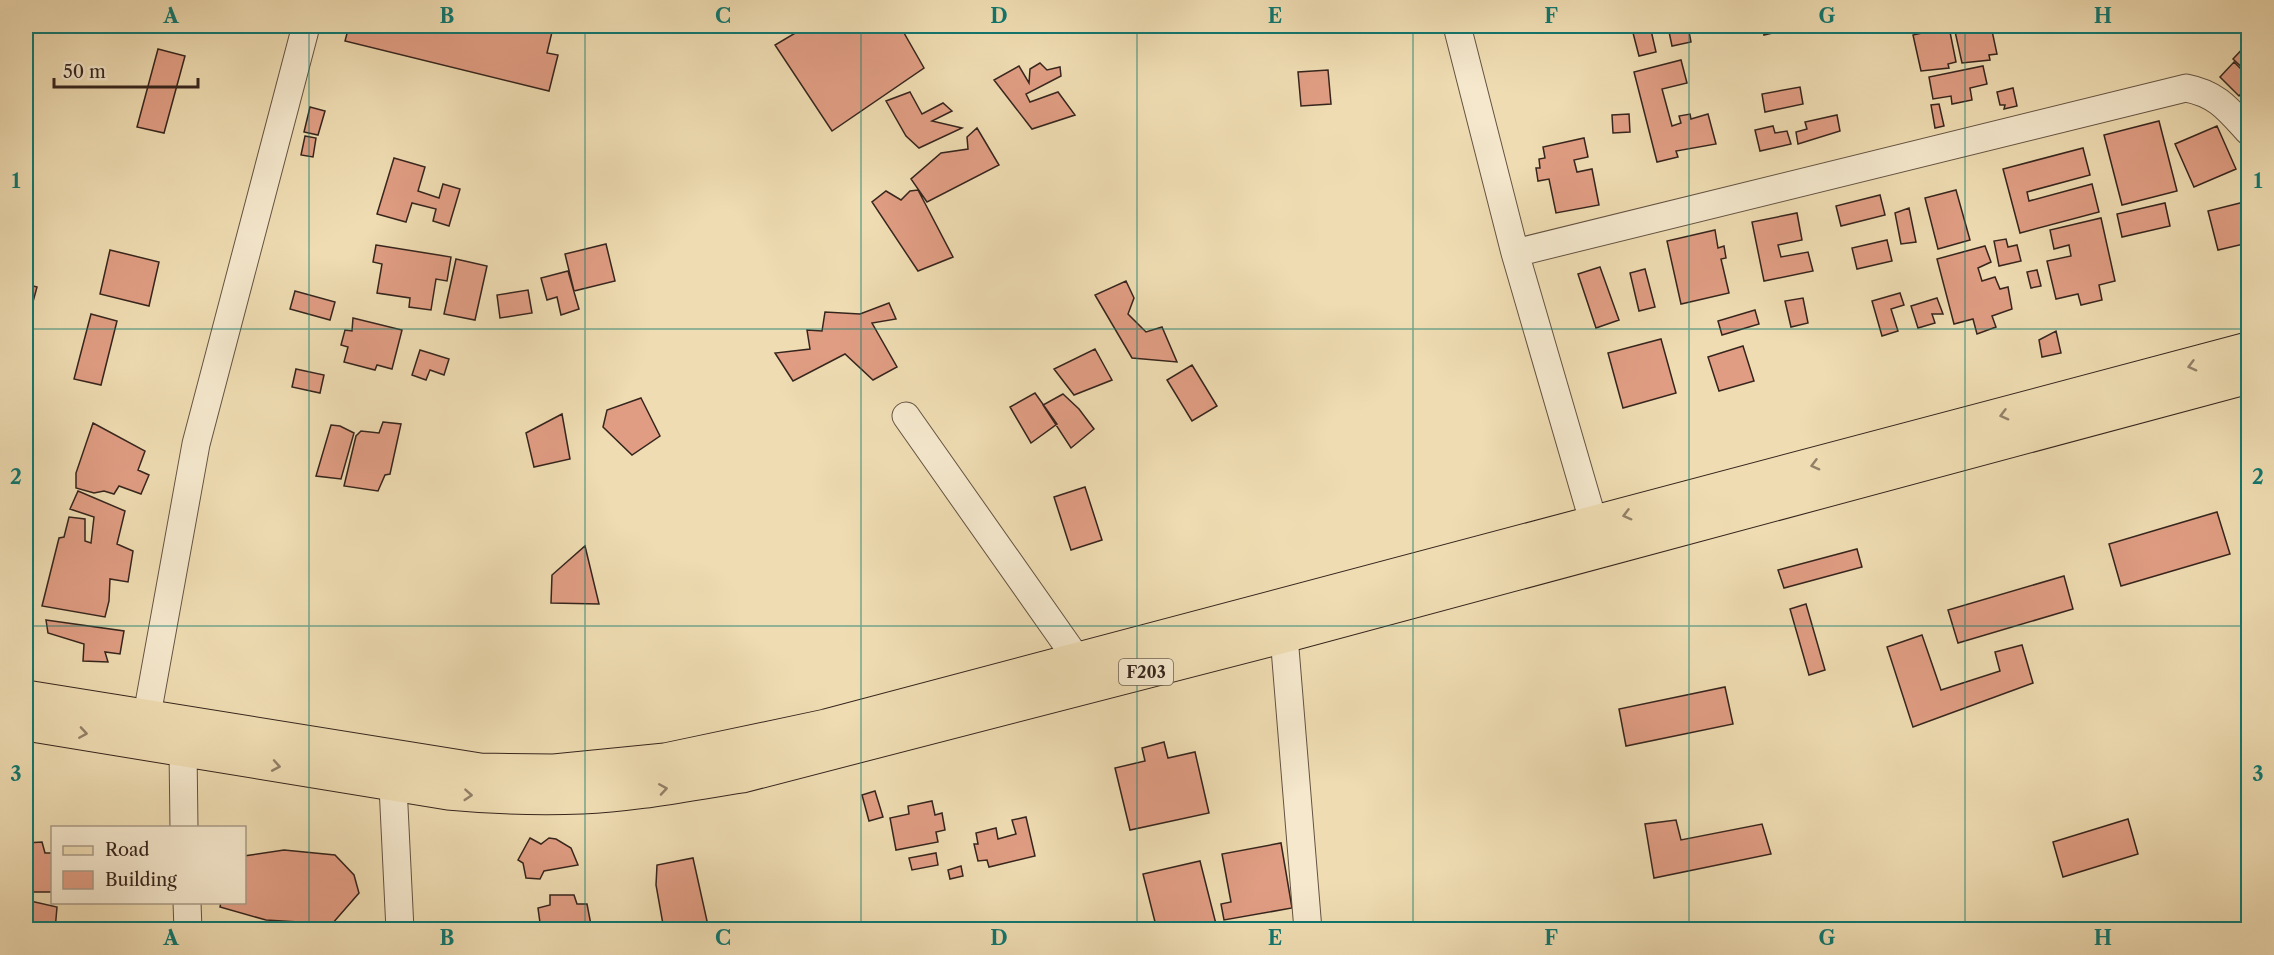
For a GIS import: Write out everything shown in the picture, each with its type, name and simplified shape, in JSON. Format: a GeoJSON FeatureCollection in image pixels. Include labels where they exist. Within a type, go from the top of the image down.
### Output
{"type":"FeatureCollection","features":[{"type":"Feature","properties":{"kind":"main road","name":"F203"},"geometry":{"type":"LineString","coordinates":[[26,724],[393,786],[513,798],[583,797],[657,790],[742,776],[1082,673],[1594,524],[2248,349]]}},
{"type":"Feature","properties":{"kind":"main road","name":"F203"},"geometry":{"type":"LineString","coordinates":[[26,697],[480,770],[554,771],[665,760],[1082,673],[1284,636],[2248,377]]}},
{"type":"Feature","properties":{"kind":"street"},"geometry":{"type":"LineString","coordinates":[[147,715],[196,444],[306,26]]}},
{"type":"Feature","properties":{"kind":"street"},"geometry":{"type":"LineString","coordinates":[[1457,26],[1515,253],[1594,524]]}},
{"type":"Feature","properties":{"kind":"street"},"geometry":{"type":"LineString","coordinates":[[1515,253],[2186,88],[2206,92],[2222,103],[2248,131]]}},
{"type":"Feature","properties":{"kind":"street"},"geometry":{"type":"LineString","coordinates":[[906,416],[1082,673]]}},
{"type":"Feature","properties":{"kind":"street"},"geometry":{"type":"LineString","coordinates":[[1284,636],[1308,930]]}},
{"type":"Feature","properties":{"kind":"street"},"geometry":{"type":"LineString","coordinates":[[183,749],[184,826]]}},
{"type":"Feature","properties":{"kind":"street"},"geometry":{"type":"LineString","coordinates":[[393,786],[399,930]]}},
{"type":"Feature","properties":{"kind":"street"},"geometry":{"type":"LineString","coordinates":[[187,904],[188,930]]}},
{"type":"Feature","properties":{"kind":"building"},"geometry":{"type":"Polygon","coordinates":[[[349,26],[533,26],[552,32],[547,53],[558,55],[549,91],[345,41],[349,26]]]}},
{"type":"Feature","properties":{"kind":"building"},"geometry":{"type":"Polygon","coordinates":[[[807,26],[900,26],[924,68],[832,131],[775,45],[807,26]]]}},
{"type":"Feature","properties":{"kind":"building"},"geometry":{"type":"Polygon","coordinates":[[[1650,26],[1656,52],[1639,56],[1632,29],[1650,26]]]}},
{"type":"Feature","properties":{"kind":"building"},"geometry":{"type":"Polygon","coordinates":[[[1688,26],[1691,42],[1672,46],[1668,27],[1688,26]]]}},
{"type":"Feature","properties":{"kind":"building"},"geometry":{"type":"Polygon","coordinates":[[[1689,26],[1711,26],[1691,32],[1689,26]]]}},
{"type":"Feature","properties":{"kind":"building"},"geometry":{"type":"Polygon","coordinates":[[[1762,26],[1801,26],[1764,35],[1762,26]]]}},
{"type":"Feature","properties":{"kind":"building"},"geometry":{"type":"Polygon","coordinates":[[[1991,26],[1997,54],[1989,55],[1990,60],[1962,63],[1954,27],[1991,26]]]}},
{"type":"Feature","properties":{"kind":"building"},"geometry":{"type":"Polygon","coordinates":[[[1949,27],[1956,62],[1948,64],[1949,68],[1921,71],[1913,35],[1949,27]]]}},
{"type":"Feature","properties":{"kind":"building"},"geometry":{"type":"Polygon","coordinates":[[[2248,43],[2248,73],[2233,59],[2248,43]]]}},
{"type":"Feature","properties":{"kind":"building"},"geometry":{"type":"Polygon","coordinates":[[[158,49],[185,56],[164,133],[137,127],[158,49]]]}},
{"type":"Feature","properties":{"kind":"building"},"geometry":{"type":"Polygon","coordinates":[[[1681,60],[1687,83],[1662,89],[1672,126],[1681,123],[1679,116],[1690,114],[1691,119],[1708,114],[1716,144],[1676,151],[1678,157],[1657,162],[1634,72],[1681,60]]]}},
{"type":"Feature","properties":{"kind":"building"},"geometry":{"type":"Polygon","coordinates":[[[2234,62],[2248,76],[2248,86],[2239,96],[2220,77],[2234,62]]]}},
{"type":"Feature","properties":{"kind":"building"},"geometry":{"type":"Polygon","coordinates":[[[1040,63],[1047,70],[1060,67],[1061,76],[1026,94],[1030,102],[1058,92],[1075,115],[1032,129],[994,80],[1019,66],[1029,83],[1030,69],[1040,63]]]}},
{"type":"Feature","properties":{"kind":"building"},"geometry":{"type":"Polygon","coordinates":[[[1983,66],[1987,84],[1970,88],[1972,100],[1952,104],[1951,96],[1933,99],[1929,77],[1983,66]]]}},
{"type":"Feature","properties":{"kind":"building"},"geometry":{"type":"Polygon","coordinates":[[[1328,70],[1331,104],[1301,106],[1298,72],[1328,70]]]}},
{"type":"Feature","properties":{"kind":"building"},"geometry":{"type":"Polygon","coordinates":[[[1800,87],[1803,104],[1765,112],[1762,94],[1800,87]]]}},
{"type":"Feature","properties":{"kind":"building"},"geometry":{"type":"Polygon","coordinates":[[[2013,88],[2017,106],[2004,109],[2005,105],[2000,105],[1997,92],[2013,88]]]}},
{"type":"Feature","properties":{"kind":"building"},"geometry":{"type":"Polygon","coordinates":[[[910,92],[922,114],[943,103],[952,111],[932,121],[962,128],[919,148],[906,136],[886,101],[910,92]]]}},
{"type":"Feature","properties":{"kind":"building"},"geometry":{"type":"Polygon","coordinates":[[[1939,104],[1944,126],[1935,128],[1931,105],[1939,104]]]}},
{"type":"Feature","properties":{"kind":"building"},"geometry":{"type":"Polygon","coordinates":[[[310,107],[325,111],[318,135],[304,132],[310,107]]]}},
{"type":"Feature","properties":{"kind":"building"},"geometry":{"type":"Polygon","coordinates":[[[1629,114],[1630,132],[1613,133],[1612,115],[1629,114]]]}},
{"type":"Feature","properties":{"kind":"building"},"geometry":{"type":"Polygon","coordinates":[[[1837,115],[1840,131],[1798,144],[1796,132],[1807,129],[1805,122],[1837,115]]]}},
{"type":"Feature","properties":{"kind":"building"},"geometry":{"type":"Polygon","coordinates":[[[2159,121],[2177,191],[2122,205],[2104,135],[2159,121]]]}},
{"type":"Feature","properties":{"kind":"building"},"geometry":{"type":"Polygon","coordinates":[[[1773,126],[1775,133],[1787,131],[1791,144],[1760,151],[1755,130],[1773,126]]]}},
{"type":"Feature","properties":{"kind":"building"},"geometry":{"type":"Polygon","coordinates":[[[2217,126],[2236,169],[2194,187],[2175,144],[2217,126]]]}},
{"type":"Feature","properties":{"kind":"building"},"geometry":{"type":"Polygon","coordinates":[[[977,128],[999,165],[927,202],[911,179],[941,153],[968,149],[967,137],[977,128]]]}},
{"type":"Feature","properties":{"kind":"building"},"geometry":{"type":"Polygon","coordinates":[[[305,136],[316,138],[313,157],[301,155],[305,136]]]}},
{"type":"Feature","properties":{"kind":"building"},"geometry":{"type":"Polygon","coordinates":[[[1584,138],[1588,157],[1574,160],[1577,172],[1592,169],[1599,205],[1556,213],[1549,179],[1538,181],[1536,168],[1540,168],[1539,159],[1545,158],[1543,147],[1584,138]]]}},
{"type":"Feature","properties":{"kind":"building"},"geometry":{"type":"Polygon","coordinates":[[[2083,148],[2090,175],[2027,192],[2029,201],[2092,184],[2099,212],[2020,233],[2003,169],[2083,148]]]}},
{"type":"Feature","properties":{"kind":"building"},"geometry":{"type":"Polygon","coordinates":[[[394,158],[425,167],[418,191],[439,198],[443,184],[460,189],[449,226],[433,221],[436,209],[412,203],[406,222],[377,214],[394,158]]]}},
{"type":"Feature","properties":{"kind":"building"},"geometry":{"type":"Polygon","coordinates":[[[918,190],[953,257],[918,271],[872,202],[886,191],[901,200],[910,191],[918,190]]]}},
{"type":"Feature","properties":{"kind":"building"},"geometry":{"type":"Polygon","coordinates":[[[1956,190],[1970,240],[1938,249],[1925,198],[1956,190]]]}},
{"type":"Feature","properties":{"kind":"building"},"geometry":{"type":"Polygon","coordinates":[[[1880,195],[1885,215],[1841,226],[1836,206],[1880,195]]]}},
{"type":"Feature","properties":{"kind":"building"},"geometry":{"type":"Polygon","coordinates":[[[2248,201],[2248,243],[2218,250],[2208,211],[2248,201]]]}},
{"type":"Feature","properties":{"kind":"building"},"geometry":{"type":"Polygon","coordinates":[[[2165,203],[2170,226],[2122,237],[2117,214],[2165,203]]]}},
{"type":"Feature","properties":{"kind":"building"},"geometry":{"type":"Polygon","coordinates":[[[1909,208],[1916,242],[1901,244],[1895,213],[1909,208]]]}},
{"type":"Feature","properties":{"kind":"building"},"geometry":{"type":"Polygon","coordinates":[[[1797,213],[1802,240],[1778,245],[1781,257],[1808,252],[1813,271],[1764,281],[1752,222],[1797,213]]]}},
{"type":"Feature","properties":{"kind":"building"},"geometry":{"type":"Polygon","coordinates":[[[2101,218],[2115,281],[2099,285],[2102,300],[2081,305],[2078,294],[2056,299],[2047,261],[2071,256],[2069,245],[2054,249],[2050,230],[2101,218]]]}},
{"type":"Feature","properties":{"kind":"building"},"geometry":{"type":"Polygon","coordinates":[[[1715,230],[1718,248],[1724,246],[1726,258],[1721,259],[1729,293],[1681,304],[1667,241],[1715,230]]]}},
{"type":"Feature","properties":{"kind":"building"},"geometry":{"type":"Polygon","coordinates":[[[2006,239],[2008,247],[2017,245],[2021,261],[1999,266],[1994,241],[2006,239]]]}},
{"type":"Feature","properties":{"kind":"building"},"geometry":{"type":"Polygon","coordinates":[[[1887,240],[1892,261],[1857,269],[1852,248],[1887,240]]]}},
{"type":"Feature","properties":{"kind":"building"},"geometry":{"type":"Polygon","coordinates":[[[606,244],[615,281],[574,291],[565,254],[606,244]]]}},
{"type":"Feature","properties":{"kind":"building"},"geometry":{"type":"Polygon","coordinates":[[[376,245],[451,257],[447,281],[436,279],[431,310],[409,307],[410,298],[377,293],[382,264],[373,262],[376,245]]]}},
{"type":"Feature","properties":{"kind":"building"},"geometry":{"type":"Polygon","coordinates":[[[1985,246],[1991,262],[1978,268],[1982,281],[1995,277],[2000,289],[2008,287],[2012,309],[1992,316],[1996,327],[1977,334],[1973,319],[1954,324],[1937,259],[1985,246]]]}},
{"type":"Feature","properties":{"kind":"building"},"geometry":{"type":"Polygon","coordinates":[[[110,250],[159,262],[149,306],[100,294],[110,250]]]}},
{"type":"Feature","properties":{"kind":"building"},"geometry":{"type":"Polygon","coordinates":[[[456,259],[487,266],[475,320],[444,314],[456,259]]]}},
{"type":"Feature","properties":{"kind":"building"},"geometry":{"type":"Polygon","coordinates":[[[1600,267],[1619,320],[1596,328],[1578,274],[1600,267]]]}},
{"type":"Feature","properties":{"kind":"building"},"geometry":{"type":"Polygon","coordinates":[[[1645,269],[1655,307],[1639,311],[1630,273],[1645,269]]]}},
{"type":"Feature","properties":{"kind":"building"},"geometry":{"type":"Polygon","coordinates":[[[2037,270],[2041,286],[2031,288],[2027,272],[2037,270]]]}},
{"type":"Feature","properties":{"kind":"building"},"geometry":{"type":"Polygon","coordinates":[[[568,271],[579,309],[561,315],[557,297],[547,300],[541,278],[568,271]]]}},
{"type":"Feature","properties":{"kind":"building"},"geometry":{"type":"Polygon","coordinates":[[[1126,281],[1134,298],[1128,314],[1146,332],[1162,327],[1177,362],[1132,358],[1095,295],[1126,281]]]}},
{"type":"Feature","properties":{"kind":"building"},"geometry":{"type":"Polygon","coordinates":[[[26,284],[37,287],[27,324],[26,324],[26,284]]]}},
{"type":"Feature","properties":{"kind":"building"},"geometry":{"type":"Polygon","coordinates":[[[528,290],[532,313],[500,318],[497,295],[528,290]]]}},
{"type":"Feature","properties":{"kind":"building"},"geometry":{"type":"Polygon","coordinates":[[[295,291],[335,302],[330,320],[290,309],[295,291]]]}},
{"type":"Feature","properties":{"kind":"building"},"geometry":{"type":"Polygon","coordinates":[[[1900,293],[1904,305],[1891,309],[1898,331],[1882,336],[1872,301],[1900,293]]]}},
{"type":"Feature","properties":{"kind":"building"},"geometry":{"type":"Polygon","coordinates":[[[1803,298],[1808,323],[1791,327],[1785,301],[1803,298]]]}},
{"type":"Feature","properties":{"kind":"building"},"geometry":{"type":"Polygon","coordinates":[[[1937,298],[1943,314],[1932,314],[1935,323],[1918,328],[1911,306],[1937,298]]]}},
{"type":"Feature","properties":{"kind":"building"},"geometry":{"type":"Polygon","coordinates":[[[889,303],[896,319],[872,323],[897,367],[873,380],[845,354],[793,381],[775,353],[810,349],[807,330],[822,331],[825,312],[860,314],[889,303]]]}},
{"type":"Feature","properties":{"kind":"building"},"geometry":{"type":"Polygon","coordinates":[[[1755,310],[1759,324],[1722,335],[1718,321],[1755,310]]]}},
{"type":"Feature","properties":{"kind":"building"},"geometry":{"type":"Polygon","coordinates":[[[91,314],[117,321],[101,385],[74,379],[91,314]]]}},
{"type":"Feature","properties":{"kind":"building"},"geometry":{"type":"Polygon","coordinates":[[[353,318],[402,330],[392,369],[377,365],[375,370],[344,362],[348,347],[341,345],[345,330],[352,331],[353,318]]]}},
{"type":"Feature","properties":{"kind":"building"},"geometry":{"type":"Polygon","coordinates":[[[2056,331],[2061,353],[2042,357],[2039,340],[2056,331]]]}},
{"type":"Feature","properties":{"kind":"building"},"geometry":{"type":"Polygon","coordinates":[[[1661,339],[1676,393],[1623,408],[1608,353],[1661,339]]]}},
{"type":"Feature","properties":{"kind":"building"},"geometry":{"type":"Polygon","coordinates":[[[1743,346],[1754,381],[1719,391],[1708,357],[1743,346]]]}},
{"type":"Feature","properties":{"kind":"building"},"geometry":{"type":"Polygon","coordinates":[[[1095,349],[1112,380],[1074,395],[1054,369],[1095,349]]]}},
{"type":"Feature","properties":{"kind":"building"},"geometry":{"type":"Polygon","coordinates":[[[420,350],[449,359],[444,375],[430,370],[426,380],[412,375],[420,350]]]}},
{"type":"Feature","properties":{"kind":"building"},"geometry":{"type":"Polygon","coordinates":[[[1192,365],[1217,406],[1192,421],[1167,380],[1192,365]]]}},
{"type":"Feature","properties":{"kind":"building"},"geometry":{"type":"Polygon","coordinates":[[[296,369],[324,375],[320,393],[292,387],[296,369]]]}},
{"type":"Feature","properties":{"kind":"building"},"geometry":{"type":"Polygon","coordinates":[[[1035,393],[1057,424],[1031,443],[1010,407],[1035,393]]]}},
{"type":"Feature","properties":{"kind":"building"},"geometry":{"type":"Polygon","coordinates":[[[1063,394],[1079,409],[1094,429],[1071,448],[1043,405],[1063,394]]]}},
{"type":"Feature","properties":{"kind":"building"},"geometry":{"type":"Polygon","coordinates":[[[641,398],[660,436],[632,455],[603,427],[607,410],[641,398]]]}},
{"type":"Feature","properties":{"kind":"building"},"geometry":{"type":"Polygon","coordinates":[[[562,414],[570,459],[534,467],[526,433],[562,414]]]}},
{"type":"Feature","properties":{"kind":"building"},"geometry":{"type":"Polygon","coordinates":[[[383,422],[401,424],[390,474],[385,475],[378,491],[344,486],[356,436],[361,431],[379,433],[383,422]]]}},
{"type":"Feature","properties":{"kind":"building"},"geometry":{"type":"Polygon","coordinates":[[[93,423],[145,451],[138,470],[149,475],[141,494],[119,486],[114,494],[104,491],[94,493],[76,488],[76,473],[93,423]]]}},
{"type":"Feature","properties":{"kind":"building"},"geometry":{"type":"Polygon","coordinates":[[[331,425],[340,426],[354,433],[341,479],[316,476],[331,425]]]}},
{"type":"Feature","properties":{"kind":"building"},"geometry":{"type":"Polygon","coordinates":[[[1085,487],[1102,540],[1071,550],[1054,497],[1085,487]]]}},
{"type":"Feature","properties":{"kind":"building"},"geometry":{"type":"Polygon","coordinates":[[[78,491],[125,511],[117,544],[133,551],[128,582],[110,579],[109,601],[105,617],[42,606],[59,538],[64,537],[69,517],[85,519],[85,541],[91,543],[94,517],[70,509],[78,491]]]}},
{"type":"Feature","properties":{"kind":"building"},"geometry":{"type":"Polygon","coordinates":[[[2217,512],[2230,554],[2121,586],[2109,544],[2217,512]]]}},
{"type":"Feature","properties":{"kind":"building"},"geometry":{"type":"Polygon","coordinates":[[[585,546],[599,604],[551,603],[552,575],[585,546]]]}},
{"type":"Feature","properties":{"kind":"building"},"geometry":{"type":"Polygon","coordinates":[[[1857,549],[1862,567],[1784,588],[1778,570],[1857,549]]]}},
{"type":"Feature","properties":{"kind":"building"},"geometry":{"type":"Polygon","coordinates":[[[2064,576],[2073,609],[1958,643],[1948,610],[2064,576]]]}},
{"type":"Feature","properties":{"kind":"building"},"geometry":{"type":"Polygon","coordinates":[[[1806,604],[1825,670],[1809,675],[1790,609],[1806,604]]]}},
{"type":"Feature","properties":{"kind":"building"},"geometry":{"type":"Polygon","coordinates":[[[46,620],[124,631],[120,654],[105,652],[108,662],[83,661],[84,644],[48,633],[46,620]]]}},
{"type":"Feature","properties":{"kind":"building"},"geometry":{"type":"Polygon","coordinates":[[[1922,635],[1941,690],[2000,671],[1995,652],[2022,645],[2033,683],[1913,727],[1887,647],[1922,635]]]}},
{"type":"Feature","properties":{"kind":"building"},"geometry":{"type":"Polygon","coordinates":[[[1725,687],[1733,724],[1626,746],[1619,709],[1725,687]]]}},
{"type":"Feature","properties":{"kind":"building"},"geometry":{"type":"Polygon","coordinates":[[[1164,742],[1168,758],[1195,752],[1209,813],[1130,830],[1115,768],[1145,761],[1142,748],[1164,742]]]}},
{"type":"Feature","properties":{"kind":"building"},"geometry":{"type":"Polygon","coordinates":[[[875,791],[883,817],[869,821],[862,795],[875,791]]]}},
{"type":"Feature","properties":{"kind":"building"},"geometry":{"type":"Polygon","coordinates":[[[932,801],[935,815],[942,813],[945,830],[936,832],[938,842],[896,850],[890,818],[909,814],[908,806],[932,801]]]}},
{"type":"Feature","properties":{"kind":"building"},"geometry":{"type":"Polygon","coordinates":[[[1026,817],[1035,856],[989,867],[987,860],[978,861],[974,844],[978,844],[976,833],[996,828],[998,839],[1016,834],[1012,820],[1026,817]]]}},
{"type":"Feature","properties":{"kind":"building"},"geometry":{"type":"Polygon","coordinates":[[[2128,819],[2138,854],[2063,877],[2053,842],[2128,819]]]}},
{"type":"Feature","properties":{"kind":"building"},"geometry":{"type":"Polygon","coordinates":[[[1676,820],[1681,840],[1762,824],[1771,854],[1654,878],[1645,824],[1676,820]]]}},
{"type":"Feature","properties":{"kind":"building"},"geometry":{"type":"Polygon","coordinates":[[[530,838],[541,844],[549,838],[556,839],[571,848],[578,865],[544,871],[540,879],[526,878],[523,863],[518,860],[530,838]]]}},
{"type":"Feature","properties":{"kind":"building"},"geometry":{"type":"Polygon","coordinates":[[[42,842],[45,853],[51,853],[51,892],[26,892],[26,843],[42,842]]]}},
{"type":"Feature","properties":{"kind":"building"},"geometry":{"type":"Polygon","coordinates":[[[1281,843],[1292,908],[1224,920],[1221,904],[1231,902],[1222,854],[1281,843]]]}},
{"type":"Feature","properties":{"kind":"building"},"geometry":{"type":"Polygon","coordinates":[[[284,850],[335,855],[354,875],[359,893],[332,924],[266,920],[220,907],[221,904],[246,904],[246,856],[284,850]]]}},
{"type":"Feature","properties":{"kind":"building"},"geometry":{"type":"Polygon","coordinates":[[[936,853],[938,865],[912,870],[909,858],[936,853]]]}},
{"type":"Feature","properties":{"kind":"building"},"geometry":{"type":"Polygon","coordinates":[[[693,858],[709,930],[664,930],[656,885],[657,865],[693,858]]]}},
{"type":"Feature","properties":{"kind":"building"},"geometry":{"type":"Polygon","coordinates":[[[1200,861],[1216,924],[1192,930],[1157,930],[1143,874],[1200,861]]]}},
{"type":"Feature","properties":{"kind":"building"},"geometry":{"type":"Polygon","coordinates":[[[961,866],[963,876],[950,879],[948,870],[961,866]]]}},
{"type":"Feature","properties":{"kind":"building"},"geometry":{"type":"Polygon","coordinates":[[[550,895],[574,895],[577,904],[587,904],[592,930],[541,930],[538,908],[550,905],[550,895]]]}},
{"type":"Feature","properties":{"kind":"building"},"geometry":{"type":"Polygon","coordinates":[[[26,900],[57,907],[55,930],[26,930],[26,900]]]}}]}
